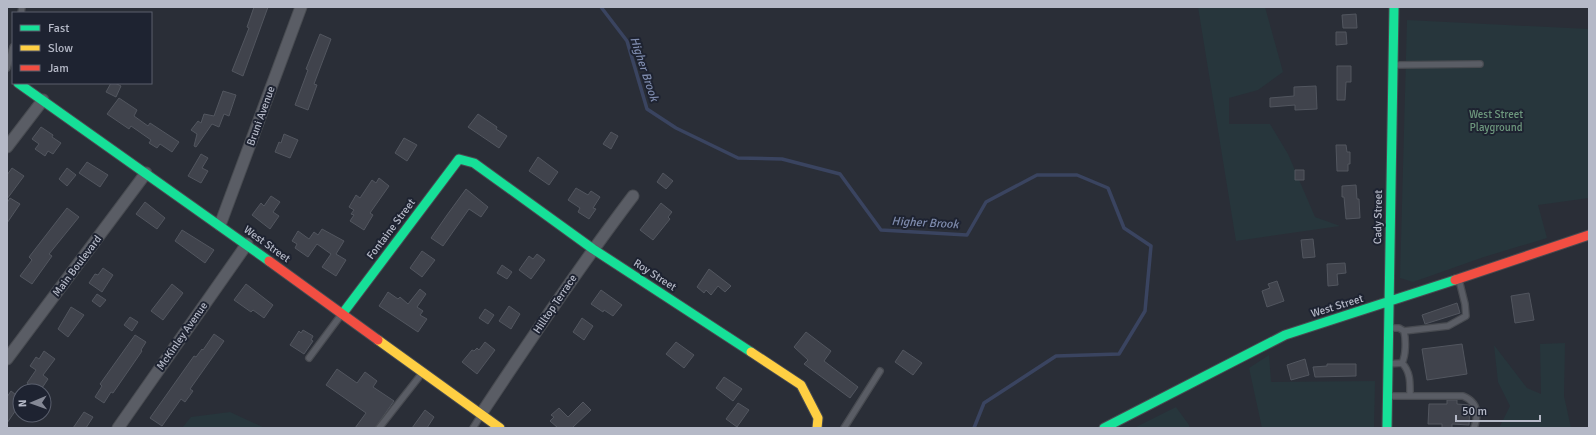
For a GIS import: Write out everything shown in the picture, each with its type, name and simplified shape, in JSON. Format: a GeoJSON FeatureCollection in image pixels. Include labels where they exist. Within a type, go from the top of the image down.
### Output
{"type":"FeatureCollection","features":[{"type":"Feature","properties":{"kind":"main road","name":"Cady Street"},"geometry":{"type":"LineString","coordinates":[[1387,428],[1394,7]]}},
{"type":"Feature","properties":{"kind":"main road","name":"West Street"},"geometry":{"type":"LineString","coordinates":[[19,84],[247,244],[500,428]]}},
{"type":"Feature","properties":{"kind":"main road","name":"Roy Street"},"geometry":{"type":"LineString","coordinates":[[459,159],[474,163],[593,249],[801,385],[818,418],[818,428]]}},
{"type":"Feature","properties":{"kind":"main road","name":"Fontaine Street"},"geometry":{"type":"LineString","coordinates":[[343,313],[459,159]]}},
{"type":"Feature","properties":{"kind":"main road","name":"West Street"},"geometry":{"type":"LineString","coordinates":[[1104,428],[1285,335],[1589,235]]}},
{"type":"Feature","properties":{"kind":"street","name":"Bruni Avenue"},"geometry":{"type":"LineString","coordinates":[[220,225],[301,7]]}},
{"type":"Feature","properties":{"kind":"street"},"geometry":{"type":"LineString","coordinates":[[7,147],[43,100]]}},
{"type":"Feature","properties":{"kind":"street","name":"Main Boulevard"},"geometry":{"type":"LineString","coordinates":[[7,359],[146,173]]}},
{"type":"Feature","properties":{"kind":"street","name":"Hilltop Terrace"},"geometry":{"type":"LineString","coordinates":[[482,414],[548,312],[633,196]]}},
{"type":"Feature","properties":{"kind":"street","name":"McKinley Avenue"},"geometry":{"type":"LineString","coordinates":[[118,428],[247,244]]}},
{"type":"Feature","properties":{"kind":"lane"},"geometry":{"type":"LineString","coordinates":[[7,68],[12,50]]}},
{"type":"Feature","properties":{"kind":"lane"},"geometry":{"type":"LineString","coordinates":[[1393,64],[1480,64]]}},
{"type":"Feature","properties":{"kind":"lane"},"geometry":{"type":"LineString","coordinates":[[1389,328],[1399,328],[1404,331],[1448,326],[1466,316],[1465,304],[1459,279]]}},
{"type":"Feature","properties":{"kind":"lane"},"geometry":{"type":"LineString","coordinates":[[309,358],[343,313]]}},
{"type":"Feature","properties":{"kind":"lane"},"geometry":{"type":"LineString","coordinates":[[1402,363],[1405,358],[1404,331]]}},
{"type":"Feature","properties":{"kind":"lane"},"geometry":{"type":"LineString","coordinates":[[1388,364],[1402,363],[1407,368],[1410,396]]}},
{"type":"Feature","properties":{"kind":"lane"},"geometry":{"type":"LineString","coordinates":[[844,428],[880,371]]}},
{"type":"Feature","properties":{"kind":"lane"},"geometry":{"type":"LineString","coordinates":[[380,428],[423,372]]}},
{"type":"Feature","properties":{"kind":"lane"},"geometry":{"type":"LineString","coordinates":[[1387,396],[1463,396],[1470,399],[1476,406],[1476,421],[1474,428]]}},
{"type":"Feature","properties":{"kind":"lane"},"geometry":{"type":"LineString","coordinates":[[473,428],[482,414]]}},
{"type":"Feature","properties":{"kind":"green space"},"geometry":{"type":"Polygon","coordinates":[[[1198,7],[1265,7],[1283,72],[1258,90],[1229,98],[1229,124],[1270,124],[1288,154],[1315,217],[1340,226],[1236,241],[1198,7]]]}},
{"type":"Feature","properties":{"kind":"green space","name":"West Street Playground"},"geometry":{"type":"Polygon","coordinates":[[[1407,20],[1589,29],[1589,198],[1538,205],[1547,238],[1484,257],[1413,282],[1400,278],[1407,20]]]}},
{"type":"Feature","properties":{"kind":"green space"},"geometry":{"type":"Polygon","coordinates":[[[1565,343],[1564,396],[1571,428],[1499,428],[1510,406],[1498,382],[1494,345],[1527,388],[1541,394],[1540,344],[1565,343]]]}},
{"type":"Feature","properties":{"kind":"green space"},"geometry":{"type":"Polygon","coordinates":[[[1269,355],[1271,382],[1375,381],[1374,428],[1262,428],[1249,368],[1269,355]]]}},
{"type":"Feature","properties":{"kind":"green space"},"geometry":{"type":"Polygon","coordinates":[[[1176,407],[1189,425],[1189,428],[1134,428],[1176,407]]]}},
{"type":"Feature","properties":{"kind":"green space"},"geometry":{"type":"Polygon","coordinates":[[[230,412],[265,428],[182,428],[191,417],[230,412]]]}},
{"type":"Feature","properties":{"kind":"building"},"geometry":{"type":"Polygon","coordinates":[[[254,7],[268,7],[243,76],[232,71],[249,28],[247,27],[254,7]]]}},
{"type":"Feature","properties":{"kind":"building"},"geometry":{"type":"Polygon","coordinates":[[[1356,14],[1357,28],[1343,28],[1342,15],[1356,14]]]}},
{"type":"Feature","properties":{"kind":"building"},"geometry":{"type":"Polygon","coordinates":[[[1336,32],[1346,32],[1347,44],[1336,45],[1336,32]]]}},
{"type":"Feature","properties":{"kind":"building"},"geometry":{"type":"Polygon","coordinates":[[[320,34],[331,39],[314,84],[317,85],[308,110],[295,105],[308,70],[306,69],[320,34]]]}},
{"type":"Feature","properties":{"kind":"building"},"geometry":{"type":"Polygon","coordinates":[[[1337,66],[1351,66],[1351,82],[1346,82],[1345,100],[1337,100],[1337,66]]]}},
{"type":"Feature","properties":{"kind":"building"},"geometry":{"type":"Polygon","coordinates":[[[110,84],[117,84],[121,86],[116,97],[106,92],[110,84]]]}},
{"type":"Feature","properties":{"kind":"building"},"geometry":{"type":"Polygon","coordinates":[[[1316,86],[1317,109],[1295,110],[1295,105],[1270,107],[1270,98],[1294,96],[1294,87],[1316,86]]]}},
{"type":"Feature","properties":{"kind":"building"},"geometry":{"type":"Polygon","coordinates":[[[223,91],[236,95],[229,116],[224,114],[219,127],[212,124],[196,147],[194,146],[197,134],[191,130],[198,121],[201,123],[204,114],[214,116],[223,91]]]}},
{"type":"Feature","properties":{"kind":"building"},"geometry":{"type":"Polygon","coordinates":[[[119,98],[137,110],[134,116],[148,126],[150,123],[179,142],[172,152],[160,144],[157,148],[149,143],[151,140],[131,126],[129,129],[107,114],[119,98]]]}},
{"type":"Feature","properties":{"kind":"building"},"geometry":{"type":"Polygon","coordinates":[[[478,114],[507,136],[499,148],[468,127],[478,114]]]}},
{"type":"Feature","properties":{"kind":"building"},"geometry":{"type":"Polygon","coordinates":[[[41,127],[53,135],[52,137],[61,143],[53,154],[48,151],[45,156],[35,149],[39,144],[32,139],[41,127]]]}},
{"type":"Feature","properties":{"kind":"building"},"geometry":{"type":"Polygon","coordinates":[[[611,132],[618,136],[611,149],[603,144],[611,132]]]}},
{"type":"Feature","properties":{"kind":"building"},"geometry":{"type":"Polygon","coordinates":[[[284,134],[298,140],[290,158],[275,152],[279,142],[281,143],[284,134]]]}},
{"type":"Feature","properties":{"kind":"building"},"geometry":{"type":"Polygon","coordinates":[[[404,138],[417,145],[407,161],[395,153],[404,138]]]}},
{"type":"Feature","properties":{"kind":"building"},"geometry":{"type":"Polygon","coordinates":[[[1336,145],[1346,145],[1347,152],[1350,152],[1350,164],[1348,164],[1348,171],[1337,171],[1336,145]]]}},
{"type":"Feature","properties":{"kind":"building"},"geometry":{"type":"Polygon","coordinates":[[[201,154],[208,158],[202,168],[208,171],[201,183],[188,176],[201,154]]]}},
{"type":"Feature","properties":{"kind":"building"},"geometry":{"type":"Polygon","coordinates":[[[538,157],[558,172],[549,185],[529,171],[538,157]]]}},
{"type":"Feature","properties":{"kind":"building"},"geometry":{"type":"Polygon","coordinates":[[[87,162],[108,175],[100,187],[79,173],[87,162]]]}},
{"type":"Feature","properties":{"kind":"building"},"geometry":{"type":"Polygon","coordinates":[[[12,168],[24,176],[7,199],[7,175],[12,168]]]}},
{"type":"Feature","properties":{"kind":"building"},"geometry":{"type":"Polygon","coordinates":[[[67,168],[76,175],[67,186],[59,179],[67,168]]]}},
{"type":"Feature","properties":{"kind":"building"},"geometry":{"type":"Polygon","coordinates":[[[1295,170],[1304,170],[1304,180],[1295,180],[1295,170]]]}},
{"type":"Feature","properties":{"kind":"building"},"geometry":{"type":"Polygon","coordinates":[[[663,173],[673,181],[666,189],[657,182],[663,173]]]}},
{"type":"Feature","properties":{"kind":"building"},"geometry":{"type":"Polygon","coordinates":[[[379,178],[389,186],[370,213],[373,215],[364,230],[350,221],[354,215],[351,214],[354,210],[349,207],[356,195],[360,198],[372,180],[376,183],[379,178]]]}},
{"type":"Feature","properties":{"kind":"building"},"geometry":{"type":"Polygon","coordinates":[[[1356,185],[1357,199],[1359,199],[1360,218],[1346,219],[1344,197],[1342,197],[1342,186],[1356,185]]]}},
{"type":"Feature","properties":{"kind":"building"},"geometry":{"type":"Polygon","coordinates":[[[576,188],[588,195],[591,191],[600,197],[593,208],[596,209],[589,219],[578,212],[580,208],[568,200],[576,188]]]}},
{"type":"Feature","properties":{"kind":"building"},"geometry":{"type":"Polygon","coordinates":[[[466,189],[488,207],[481,217],[469,209],[443,246],[431,238],[466,189]]]}},
{"type":"Feature","properties":{"kind":"building"},"geometry":{"type":"Polygon","coordinates":[[[271,196],[280,202],[273,212],[279,216],[270,229],[252,215],[261,203],[264,206],[271,196]]]}},
{"type":"Feature","properties":{"kind":"building"},"geometry":{"type":"Polygon","coordinates":[[[10,198],[20,204],[7,223],[7,203],[10,198]]]}},
{"type":"Feature","properties":{"kind":"building"},"geometry":{"type":"Polygon","coordinates":[[[145,202],[165,218],[157,229],[136,214],[145,202]]]}},
{"type":"Feature","properties":{"kind":"building"},"geometry":{"type":"Polygon","coordinates":[[[661,203],[672,212],[668,217],[670,219],[653,240],[640,230],[661,203]]]}},
{"type":"Feature","properties":{"kind":"building"},"geometry":{"type":"Polygon","coordinates":[[[67,208],[79,217],[49,254],[52,256],[32,284],[20,276],[32,260],[29,257],[67,208]]]}},
{"type":"Feature","properties":{"kind":"building"},"geometry":{"type":"Polygon","coordinates":[[[322,229],[344,241],[336,254],[346,260],[336,276],[322,267],[331,254],[317,244],[308,257],[295,248],[297,244],[292,241],[298,231],[309,239],[314,232],[318,235],[322,229]]]}},
{"type":"Feature","properties":{"kind":"building"},"geometry":{"type":"Polygon","coordinates":[[[182,230],[214,250],[205,263],[175,241],[182,230]]]}},
{"type":"Feature","properties":{"kind":"building"},"geometry":{"type":"Polygon","coordinates":[[[1313,239],[1315,257],[1303,258],[1301,240],[1313,239]]]}},
{"type":"Feature","properties":{"kind":"building"},"geometry":{"type":"Polygon","coordinates":[[[422,251],[435,260],[422,277],[410,268],[422,251]]]}},
{"type":"Feature","properties":{"kind":"building"},"geometry":{"type":"Polygon","coordinates":[[[537,254],[545,260],[531,279],[519,270],[529,256],[533,259],[537,254]]]}},
{"type":"Feature","properties":{"kind":"building"},"geometry":{"type":"Polygon","coordinates":[[[1345,263],[1346,273],[1337,274],[1338,285],[1328,286],[1327,264],[1345,263]]]}},
{"type":"Feature","properties":{"kind":"building"},"geometry":{"type":"Polygon","coordinates":[[[502,265],[512,272],[507,279],[497,273],[502,265]]]}},
{"type":"Feature","properties":{"kind":"building"},"geometry":{"type":"Polygon","coordinates":[[[103,268],[113,275],[102,292],[89,283],[95,274],[98,275],[103,268]]]}},
{"type":"Feature","properties":{"kind":"building"},"geometry":{"type":"Polygon","coordinates":[[[709,269],[731,286],[725,292],[718,286],[711,295],[706,290],[704,293],[697,287],[709,269]]]}},
{"type":"Feature","properties":{"kind":"building"},"geometry":{"type":"Polygon","coordinates":[[[1277,281],[1284,301],[1267,307],[1262,291],[1270,288],[1268,284],[1277,281]]]}},
{"type":"Feature","properties":{"kind":"building"},"geometry":{"type":"Polygon","coordinates":[[[172,284],[183,293],[163,320],[151,311],[172,284]]]}},
{"type":"Feature","properties":{"kind":"building"},"geometry":{"type":"Polygon","coordinates":[[[246,284],[273,305],[264,318],[253,310],[251,312],[234,300],[246,284]]]}},
{"type":"Feature","properties":{"kind":"building"},"geometry":{"type":"Polygon","coordinates":[[[420,289],[426,294],[417,307],[423,311],[420,315],[427,319],[418,332],[379,306],[388,292],[398,299],[400,297],[408,304],[420,289]]]}},
{"type":"Feature","properties":{"kind":"building"},"geometry":{"type":"Polygon","coordinates":[[[601,290],[622,305],[613,316],[604,310],[603,312],[591,304],[601,290]]]}},
{"type":"Feature","properties":{"kind":"building"},"geometry":{"type":"Polygon","coordinates":[[[1529,293],[1534,320],[1515,323],[1511,296],[1529,293]]]}},
{"type":"Feature","properties":{"kind":"building"},"geometry":{"type":"Polygon","coordinates":[[[97,294],[106,300],[100,307],[92,301],[97,294]]]}},
{"type":"Feature","properties":{"kind":"building"},"geometry":{"type":"Polygon","coordinates":[[[1457,303],[1460,313],[1425,324],[1422,315],[1457,303]]]}},
{"type":"Feature","properties":{"kind":"building"},"geometry":{"type":"Polygon","coordinates":[[[509,306],[520,314],[511,329],[499,321],[509,306]]]}},
{"type":"Feature","properties":{"kind":"building"},"geometry":{"type":"Polygon","coordinates":[[[71,307],[84,315],[68,337],[58,329],[71,307]]]}},
{"type":"Feature","properties":{"kind":"building"},"geometry":{"type":"Polygon","coordinates":[[[485,309],[494,315],[488,324],[479,318],[485,309]]]}},
{"type":"Feature","properties":{"kind":"building"},"geometry":{"type":"Polygon","coordinates":[[[130,317],[138,322],[132,331],[124,325],[130,317]]]}},
{"type":"Feature","properties":{"kind":"building"},"geometry":{"type":"Polygon","coordinates":[[[582,318],[593,326],[584,340],[573,332],[582,318]]]}},
{"type":"Feature","properties":{"kind":"building"},"geometry":{"type":"Polygon","coordinates":[[[303,330],[313,336],[311,340],[313,341],[304,354],[290,345],[299,331],[301,333],[303,330]]]}},
{"type":"Feature","properties":{"kind":"building"},"geometry":{"type":"Polygon","coordinates":[[[806,332],[831,351],[824,361],[858,387],[850,398],[804,364],[808,360],[794,347],[806,332]]]}},
{"type":"Feature","properties":{"kind":"building"},"geometry":{"type":"Polygon","coordinates":[[[214,334],[224,341],[190,389],[193,391],[185,402],[181,399],[162,426],[150,418],[194,356],[196,357],[202,349],[203,350],[214,334]]]}},
{"type":"Feature","properties":{"kind":"building"},"geometry":{"type":"Polygon","coordinates":[[[135,335],[146,342],[141,350],[142,351],[113,393],[111,392],[104,403],[95,397],[102,386],[100,384],[135,335]]]}},
{"type":"Feature","properties":{"kind":"building"},"geometry":{"type":"Polygon","coordinates":[[[485,342],[495,350],[477,374],[462,362],[472,350],[474,351],[477,348],[479,350],[485,342]]]}},
{"type":"Feature","properties":{"kind":"building"},"geometry":{"type":"Polygon","coordinates":[[[676,342],[694,355],[684,368],[666,354],[676,342]]]}},
{"type":"Feature","properties":{"kind":"building"},"geometry":{"type":"Polygon","coordinates":[[[1462,344],[1467,374],[1427,380],[1422,349],[1462,344]]]}},
{"type":"Feature","properties":{"kind":"building"},"geometry":{"type":"Polygon","coordinates":[[[903,350],[922,363],[913,375],[895,362],[903,350]]]}},
{"type":"Feature","properties":{"kind":"building"},"geometry":{"type":"Polygon","coordinates":[[[44,351],[55,359],[43,375],[48,379],[45,383],[27,383],[36,370],[30,366],[36,357],[39,359],[44,351]]]}},
{"type":"Feature","properties":{"kind":"building"},"geometry":{"type":"Polygon","coordinates":[[[1305,359],[1309,375],[1291,380],[1287,365],[1305,359]]]}},
{"type":"Feature","properties":{"kind":"building"},"geometry":{"type":"Polygon","coordinates":[[[1327,364],[1356,364],[1356,376],[1315,377],[1313,367],[1327,366],[1327,364]]]}},
{"type":"Feature","properties":{"kind":"building"},"geometry":{"type":"Polygon","coordinates":[[[337,369],[357,383],[365,372],[377,381],[373,387],[394,401],[375,428],[355,428],[366,413],[326,385],[337,369]]]}},
{"type":"Feature","properties":{"kind":"building"},"geometry":{"type":"Polygon","coordinates":[[[724,377],[742,389],[733,401],[716,388],[724,377]]]}},
{"type":"Feature","properties":{"kind":"building"},"geometry":{"type":"Polygon","coordinates":[[[11,391],[12,392],[12,416],[7,423],[7,397],[11,391]]]}},
{"type":"Feature","properties":{"kind":"building"},"geometry":{"type":"Polygon","coordinates":[[[1447,400],[1457,400],[1457,404],[1470,406],[1469,425],[1452,424],[1452,428],[1442,428],[1442,424],[1428,424],[1429,404],[1447,404],[1447,400]]]}},
{"type":"Feature","properties":{"kind":"building"},"geometry":{"type":"Polygon","coordinates":[[[583,402],[591,410],[572,428],[558,428],[550,421],[554,417],[551,415],[559,408],[568,417],[583,402]]]}},
{"type":"Feature","properties":{"kind":"building"},"geometry":{"type":"Polygon","coordinates":[[[738,403],[749,410],[737,427],[726,419],[738,403]]]}},
{"type":"Feature","properties":{"kind":"building"},"geometry":{"type":"Polygon","coordinates":[[[425,410],[434,417],[427,428],[412,428],[425,410]]]}},
{"type":"Feature","properties":{"kind":"building"},"geometry":{"type":"Polygon","coordinates":[[[84,412],[93,417],[86,428],[73,428],[84,412]]]}},
{"type":"Feature","properties":{"kind":"waterway","name":"Higher Brook"},"geometry":{"type":"LineString","coordinates":[[601,7],[627,41],[647,109],[676,128],[738,158],[782,159],[840,174],[881,230],[967,235],[986,202],[1037,175],[1077,175],[1108,188],[1124,228],[1151,246],[1145,311],[1119,354],[1056,356],[984,403],[974,428]]}},
{"type":"Feature","properties":{"kind":"traffic: fast"},"geometry":{"type":"LineString","coordinates":[[1387,428],[1394,7]]}},
{"type":"Feature","properties":{"kind":"traffic: fast"},"geometry":{"type":"LineString","coordinates":[[19,84],[269,261]]}},
{"type":"Feature","properties":{"kind":"traffic: fast"},"geometry":{"type":"LineString","coordinates":[[343,313],[459,159],[474,163],[593,249],[751,352]]}},
{"type":"Feature","properties":{"kind":"traffic: fast"},"geometry":{"type":"LineString","coordinates":[[1104,428],[1285,335],[1455,280]]}},
{"type":"Feature","properties":{"kind":"traffic: slow"},"geometry":{"type":"LineString","coordinates":[[378,340],[500,428]]}},
{"type":"Feature","properties":{"kind":"traffic: slow"},"geometry":{"type":"LineString","coordinates":[[751,352],[801,385],[818,418],[817,428]]}},
{"type":"Feature","properties":{"kind":"traffic: jam"},"geometry":{"type":"LineString","coordinates":[[1455,280],[1589,235]]}},
{"type":"Feature","properties":{"kind":"traffic: jam"},"geometry":{"type":"LineString","coordinates":[[269,261],[378,340]]}}]}
